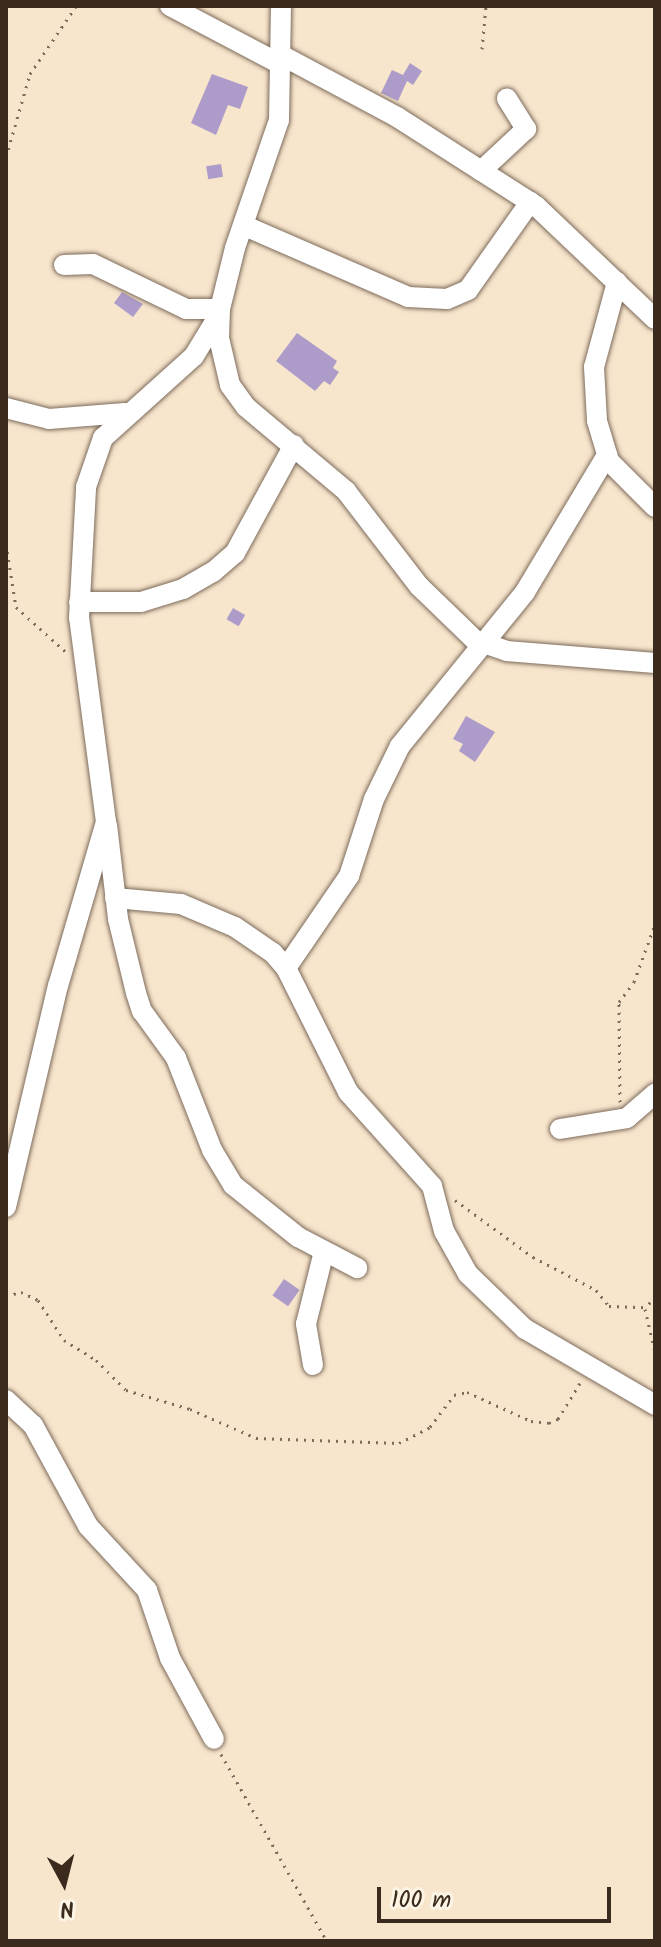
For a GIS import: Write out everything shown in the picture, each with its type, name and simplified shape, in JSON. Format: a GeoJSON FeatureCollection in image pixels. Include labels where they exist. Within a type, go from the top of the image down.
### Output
{"type":"FeatureCollection","features":[{"type":"Feature","properties":{"kind":"street"},"geometry":{"type":"LineString","coordinates":[[170,6],[282,60],[338,83],[530,202],[655,319]]}},
{"type":"Feature","properties":{"kind":"street"},"geometry":{"type":"LineString","coordinates":[[281,6],[279,120],[220,312],[194,356],[125,413],[95,452],[86,487],[79,602],[83,669],[115,898],[142,1011],[176,1058],[212,1150],[233,1185],[298,1237],[357,1268]]}},
{"type":"Feature","properties":{"kind":"street"},"geometry":{"type":"LineString","coordinates":[[481,171],[526,129],[507,99]]}},
{"type":"Feature","properties":{"kind":"street"},"geometry":{"type":"LineString","coordinates":[[245,226],[408,297],[447,299],[468,290],[530,202]]}},
{"type":"Feature","properties":{"kind":"street"},"geometry":{"type":"LineString","coordinates":[[64,265],[93,264],[186,309],[220,312]]}},
{"type":"Feature","properties":{"kind":"street"},"geometry":{"type":"LineString","coordinates":[[617,282],[594,367],[597,421],[607,455],[655,507]]}},
{"type":"Feature","properties":{"kind":"street"},"geometry":{"type":"LineString","coordinates":[[220,312],[230,385],[246,407],[346,491],[449,620],[487,644],[507,651],[655,663]]}},
{"type":"Feature","properties":{"kind":"street"},"geometry":{"type":"LineString","coordinates":[[6,408],[49,419],[125,413]]}},
{"type":"Feature","properties":{"kind":"street"},"geometry":{"type":"LineString","coordinates":[[79,602],[141,602],[183,589],[213,572],[235,553],[294,445]]}},
{"type":"Feature","properties":{"kind":"street"},"geometry":{"type":"LineString","coordinates":[[286,968],[349,876],[391,762],[525,592],[607,455]]}},
{"type":"Feature","properties":{"kind":"street"},"geometry":{"type":"LineString","coordinates":[[6,1207],[58,986],[106,822]]}},
{"type":"Feature","properties":{"kind":"street"},"geometry":{"type":"LineString","coordinates":[[115,898],[149,898],[210,914],[254,938],[286,968],[348,1092],[432,1186],[444,1231],[468,1274],[525,1329],[589,1370],[655,1405]]}},
{"type":"Feature","properties":{"kind":"street"},"geometry":{"type":"LineString","coordinates":[[560,1129],[627,1118],[655,1094]]}},
{"type":"Feature","properties":{"kind":"street"},"geometry":{"type":"LineString","coordinates":[[313,1365],[306,1324],[324,1251]]}},
{"type":"Feature","properties":{"kind":"street"},"geometry":{"type":"LineString","coordinates":[[6,1400],[33,1425],[88,1526],[147,1590],[170,1658],[214,1739]]}},
{"type":"Feature","properties":{"kind":"path"},"geometry":{"type":"LineString","coordinates":[[6,157],[30,74],[76,6]]}},
{"type":"Feature","properties":{"kind":"path"},"geometry":{"type":"LineString","coordinates":[[482,49],[486,6]]}},
{"type":"Feature","properties":{"kind":"path"},"geometry":{"type":"LineString","coordinates":[[6,544],[16,607],[83,669]]}},
{"type":"Feature","properties":{"kind":"path"},"geometry":{"type":"LineString","coordinates":[[614,1121],[621,1085],[619,1002],[634,982],[655,924]]}},
{"type":"Feature","properties":{"kind":"path"},"geometry":{"type":"LineString","coordinates":[[453,1198],[533,1257],[592,1287],[609,1306],[639,1303],[645,1307],[655,1352]]}},
{"type":"Feature","properties":{"kind":"path"},"geometry":{"type":"LineString","coordinates":[[6,1296],[21,1292],[38,1300],[64,1340],[96,1360],[126,1390],[268,1440],[399,1443],[430,1427],[454,1395],[467,1392],[531,1421],[549,1423],[558,1419],[589,1370]]}},
{"type":"Feature","properties":{"kind":"path"},"geometry":{"type":"LineString","coordinates":[[645,1307],[655,1296]]}},
{"type":"Feature","properties":{"kind":"path"},"geometry":{"type":"LineString","coordinates":[[214,1739],[327,1941]]}},
{"type":"Feature","properties":{"kind":"building"},"geometry":{"type":"Polygon","coordinates":[[[410,63],[422,71],[413,85],[407,81],[398,101],[381,93],[392,70],[403,75],[410,63]]]}},
{"type":"Feature","properties":{"kind":"building"},"geometry":{"type":"Polygon","coordinates":[[[212,74],[248,87],[240,109],[228,105],[216,135],[191,123],[212,74]]]}},
{"type":"Feature","properties":{"kind":"building"},"geometry":{"type":"Polygon","coordinates":[[[221,164],[223,177],[208,179],[206,166],[221,164]]]}},
{"type":"Feature","properties":{"kind":"building"},"geometry":{"type":"Polygon","coordinates":[[[122,292],[143,304],[133,317],[114,303],[122,292]]]}},
{"type":"Feature","properties":{"kind":"building"},"geometry":{"type":"Polygon","coordinates":[[[297,333],[337,361],[333,368],[339,372],[330,385],[324,381],[315,391],[276,361],[297,333]]]}},
{"type":"Feature","properties":{"kind":"building"},"geometry":{"type":"Polygon","coordinates":[[[233,608],[245,615],[239,626],[226,619],[233,608]]]}},
{"type":"Feature","properties":{"kind":"building"},"geometry":{"type":"Polygon","coordinates":[[[466,716],[495,732],[475,762],[459,751],[463,744],[453,739],[466,716]]]}},
{"type":"Feature","properties":{"kind":"building"},"geometry":{"type":"Polygon","coordinates":[[[284,1279],[300,1290],[288,1306],[273,1295],[284,1279]]]}}]}
